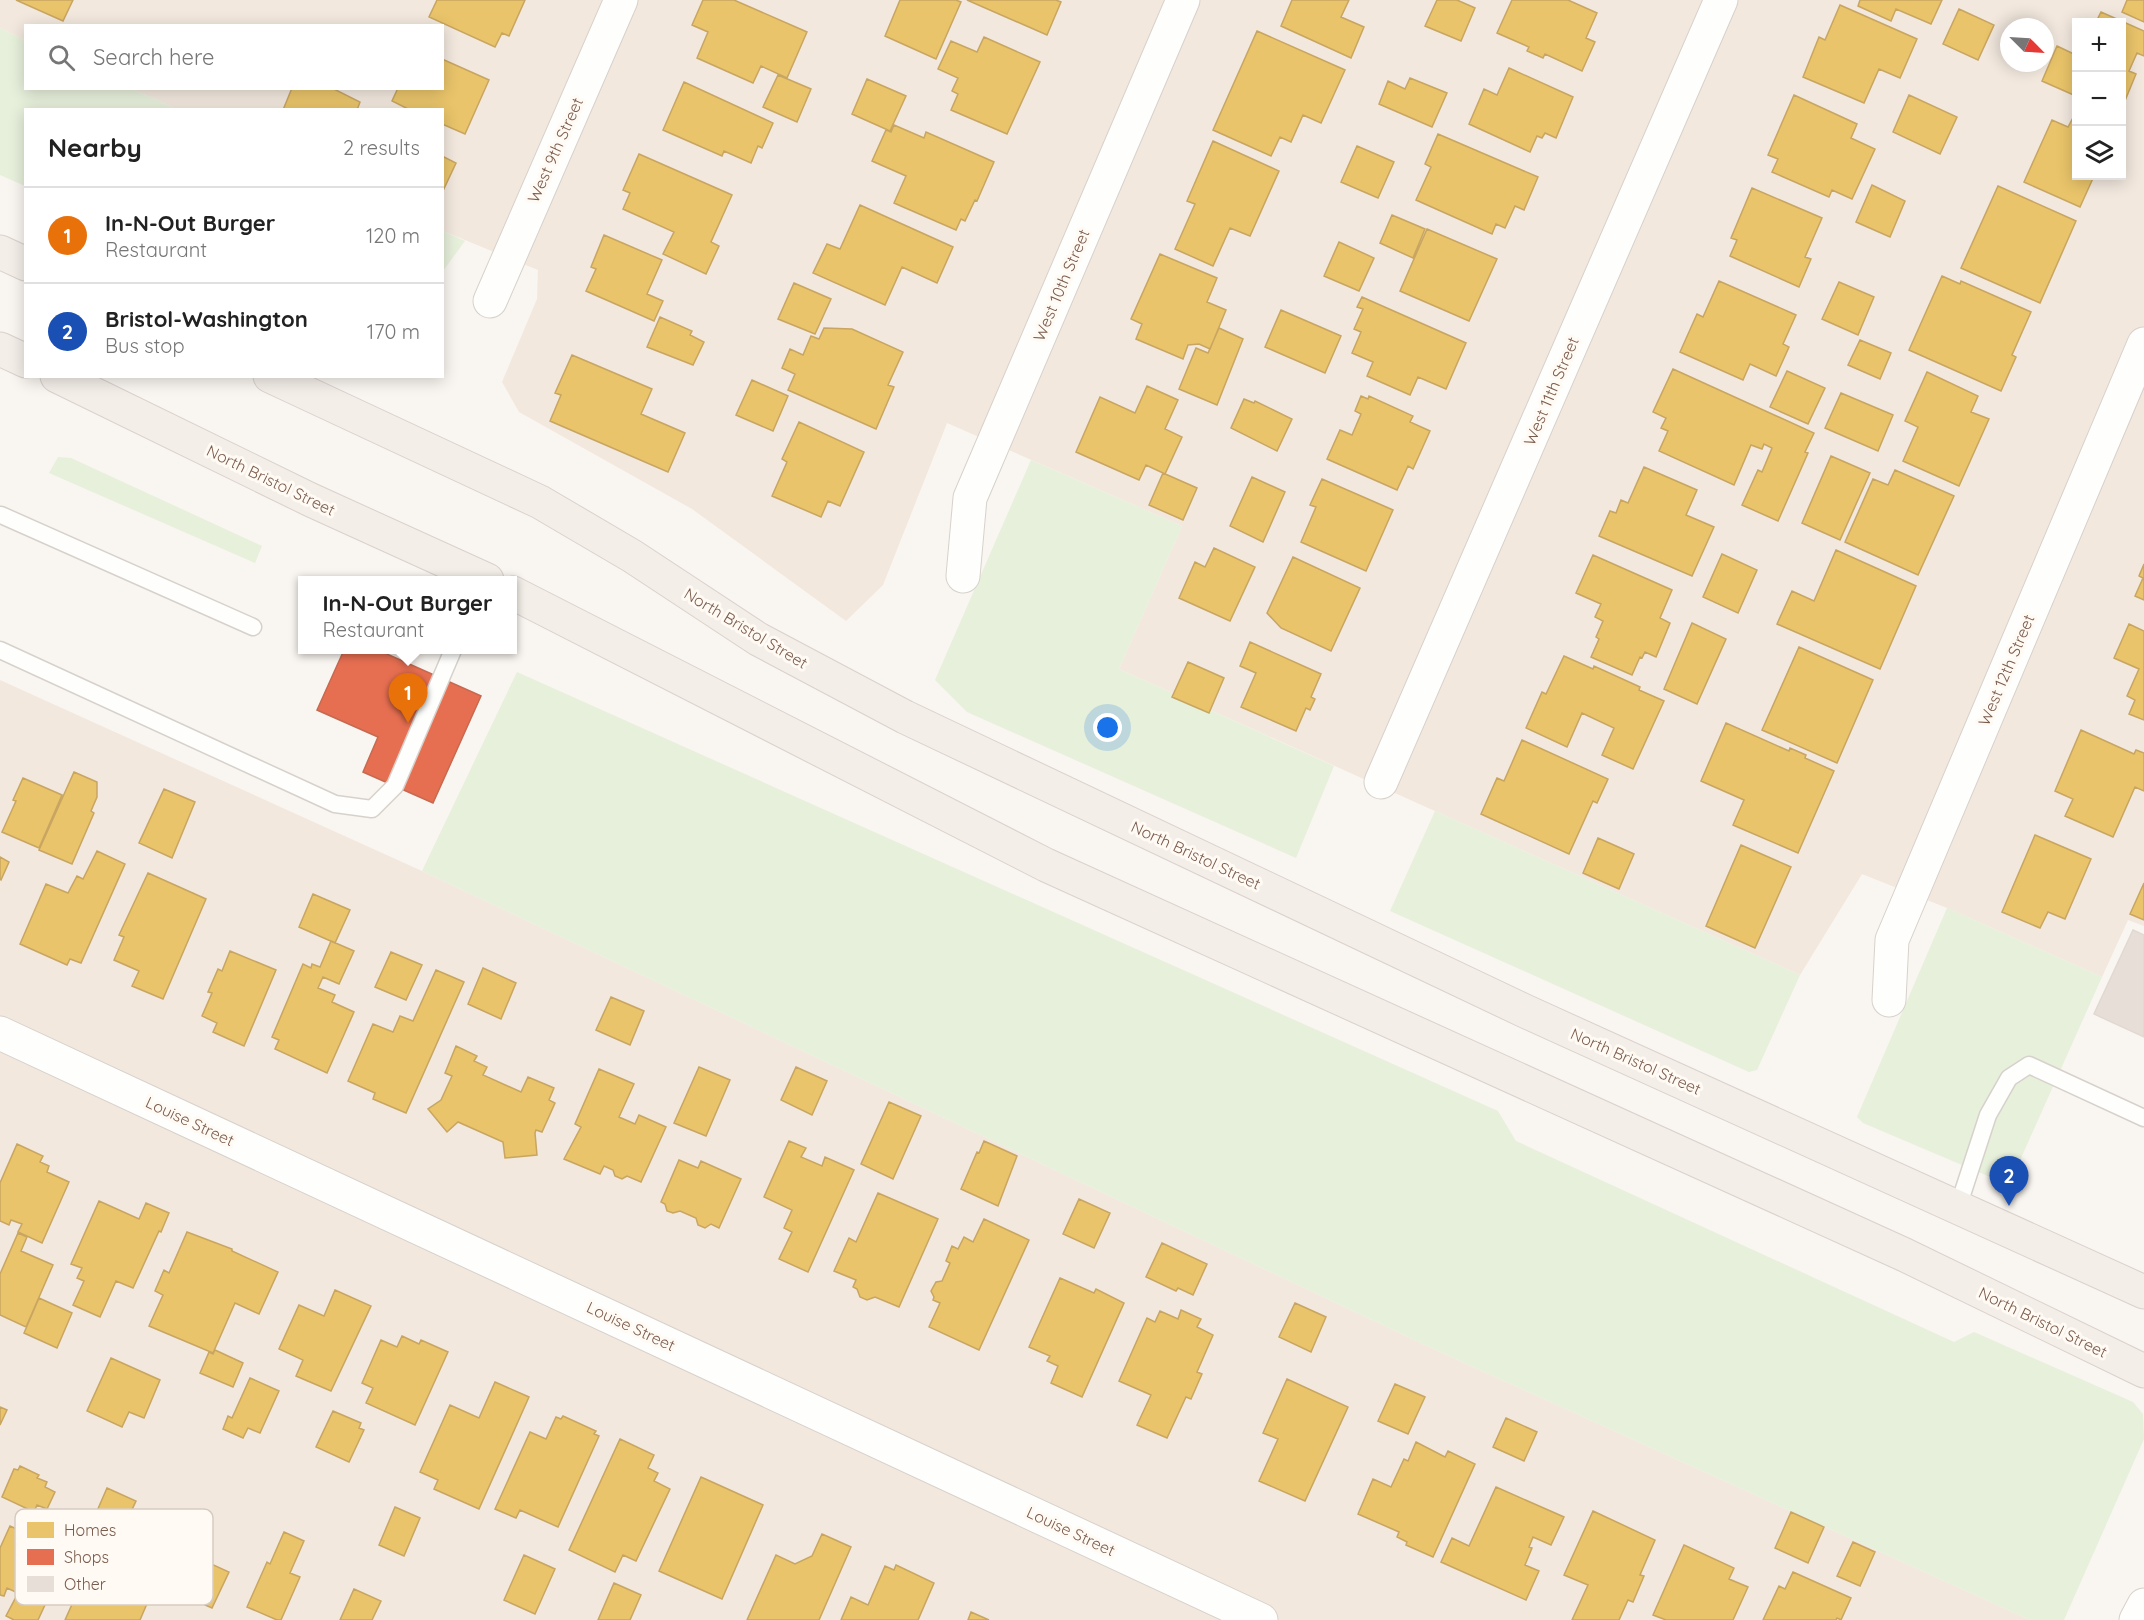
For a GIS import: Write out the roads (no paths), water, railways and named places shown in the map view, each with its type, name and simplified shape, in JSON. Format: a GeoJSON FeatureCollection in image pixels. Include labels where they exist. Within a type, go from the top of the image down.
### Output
{"type":"FeatureCollection","features":[{"type":"Feature","properties":{"kind":"main road"},"geometry":{"type":"LineString","coordinates":[[0,252],[24,263]]}},
{"type":"Feature","properties":{"kind":"main road"},"geometry":{"type":"LineString","coordinates":[[0,349],[24,360]]}},
{"type":"Feature","properties":{"kind":"main road","name":"North Bristol Street"},"geometry":{"type":"LineString","coordinates":[[61,378],[311,500],[478,576]]}},
{"type":"Feature","properties":{"kind":"main road","name":"North Bristol Street"},"geometry":{"type":"LineString","coordinates":[[274,378],[540,502],[632,556],[759,639],[905,717],[1527,1012],[2144,1292]]}},
{"type":"Feature","properties":{"kind":"main road","name":"North Bristol Street"},"geometry":{"type":"LineString","coordinates":[[517,595],[1046,865],[1894,1250],[2144,1371]]}},
{"type":"Feature","properties":{"kind":"street","name":"West 9th Street"},"geometry":{"type":"LineString","coordinates":[[490,301],[621,0]]}},
{"type":"Feature","properties":{"kind":"street","name":"West 10th Street"},"geometry":{"type":"LineString","coordinates":[[963,576],[970,498],[1183,0]]}},
{"type":"Feature","properties":{"kind":"street","name":"West 11th Street"},"geometry":{"type":"LineString","coordinates":[[1382,782],[1721,0]]}},
{"type":"Feature","properties":{"kind":"street","name":"West 12th Street"},"geometry":{"type":"LineString","coordinates":[[1889,1000],[1892,940],[2144,344]]}},
{"type":"Feature","properties":{"kind":"street","name":"Louise Street"},"geometry":{"type":"LineString","coordinates":[[0,1033],[1261,1620]]}},
{"type":"Feature","properties":{"kind":"street"},"geometry":{"type":"LineString","coordinates":[[2136,1620],[2144,1605]]}},
{"type":"Feature","properties":{"kind":"lane"},"geometry":{"type":"LineString","coordinates":[[1,514],[253,627]]}},
{"type":"Feature","properties":{"kind":"lane"},"geometry":{"type":"LineString","coordinates":[[0,650],[335,804],[372,809],[395,786],[451,654]]}},
{"type":"Feature","properties":{"kind":"lane"},"geometry":{"type":"LineString","coordinates":[[1958,1207],[1988,1115],[2009,1078],[2029,1065],[2144,1118]]}},
{"type":"Feature","properties":{"kind":"place","name":"In-N-Out Burger"},"geometry":{"type":"Point","coordinates":[408,723]}},
{"type":"Feature","properties":{"kind":"place","name":"Bristol-Washington"},"geometry":{"type":"Point","coordinates":[2009,1206]}}]}
